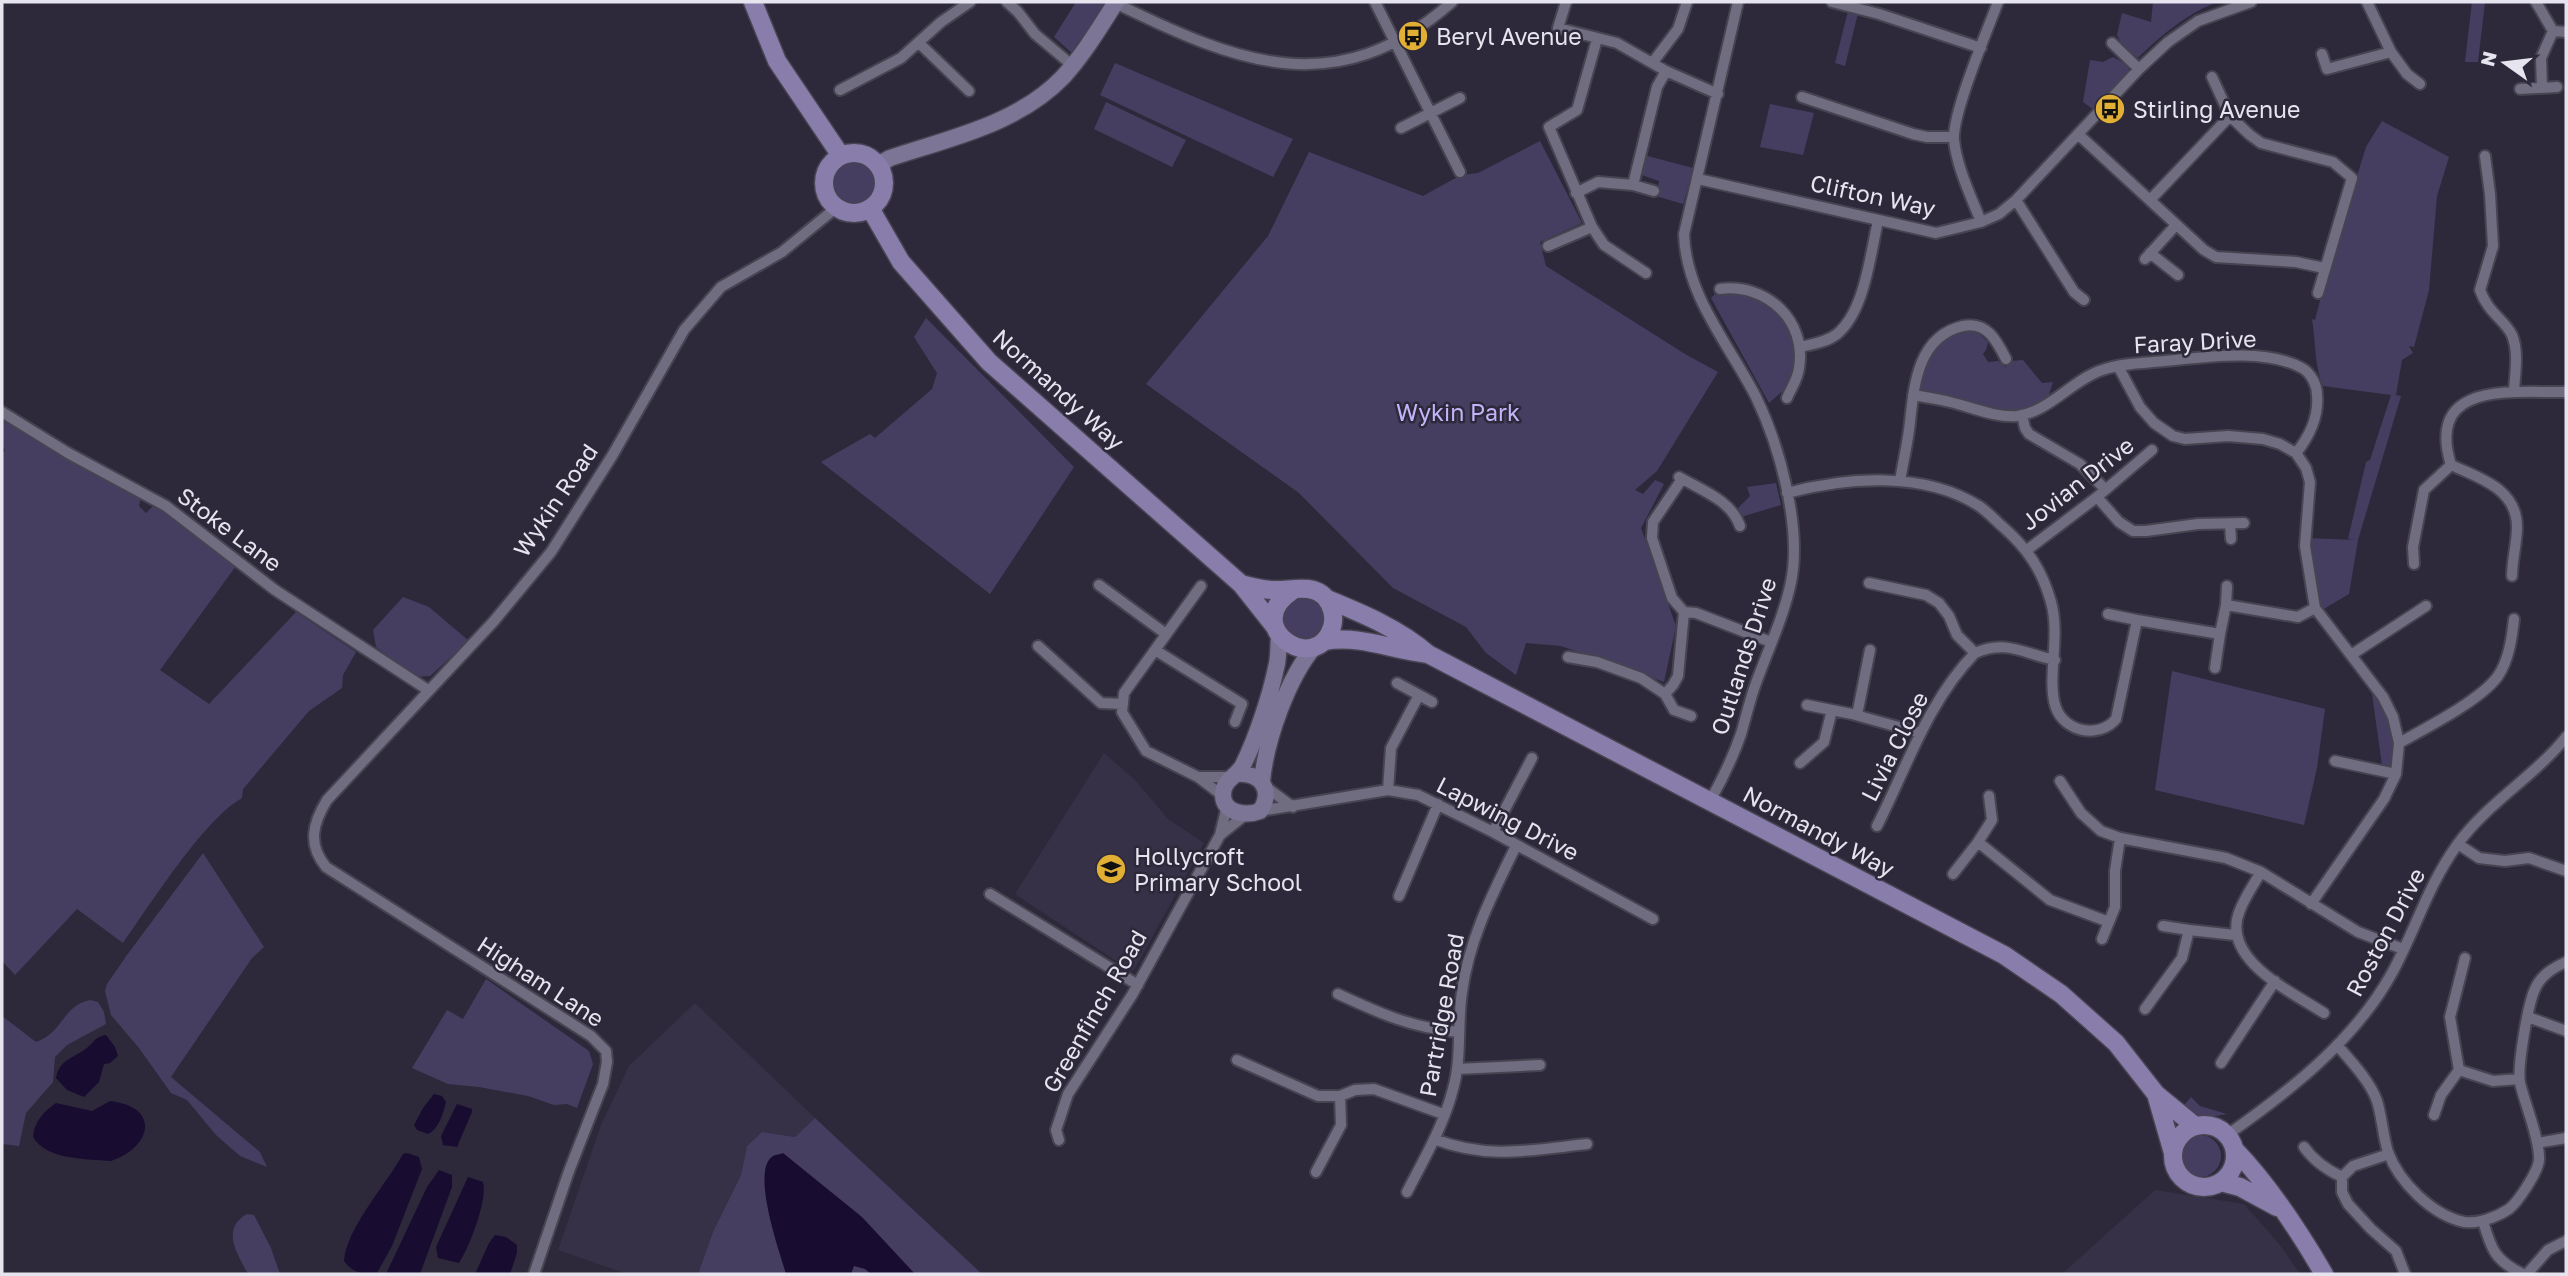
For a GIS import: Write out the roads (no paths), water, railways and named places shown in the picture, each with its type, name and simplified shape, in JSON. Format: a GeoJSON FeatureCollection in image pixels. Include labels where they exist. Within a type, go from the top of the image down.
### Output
{"type":"FeatureCollection","features":[{"type":"Feature","properties":{"kind":"main road"},"geometry":{"type":"LineString","coordinates":[[753,2],[777,61],[841,156]]}},
{"type":"Feature","properties":{"kind":"main road"},"geometry":{"type":"LineString","coordinates":[[861,154],[878,165],[884,183],[882,193],[870,208],[854,213],[837,207],[831,201],[824,185],[828,168],[841,156],[861,154]]}},
{"type":"Feature","properties":{"kind":"main road","name":"Normandy Way"},"geometry":{"type":"LineString","coordinates":[[870,208],[901,262],[989,362],[1241,584],[1277,632]]}},
{"type":"Feature","properties":{"kind":"main road"},"geometry":{"type":"LineString","coordinates":[[1241,584],[1271,590],[1311,589],[1327,599],[1334,620],[1331,631],[1320,643],[1296,647],[1277,632],[1274,616],[1276,606],[1292,591]]}},
{"type":"Feature","properties":{"kind":"main road","name":"Normandy Way"},"geometry":{"type":"LineString","coordinates":[[1327,599],[1356,611],[1414,642],[1428,654],[2004,955],[2061,994],[2116,1043],[2156,1094],[2195,1126]]}},
{"type":"Feature","properties":{"kind":"main road","name":"Normandy Way"},"geometry":{"type":"LineString","coordinates":[[1320,643],[1342,638],[1357,639],[1428,654]]}},
{"type":"Feature","properties":{"kind":"main road","name":"Normandy Way"},"geometry":{"type":"LineString","coordinates":[[2156,1094],[2173,1153]]}},
{"type":"Feature","properties":{"kind":"main road"},"geometry":{"type":"LineString","coordinates":[[2231,1143],[2233,1168],[2221,1182],[2211,1186],[2191,1184],[2177,1171],[2173,1153],[2180,1136],[2195,1126],[2213,1125],[2231,1143],[2252,1168],[2307,1245],[2324,1274]]}},
{"type":"Feature","properties":{"kind":"main road"},"geometry":{"type":"LineString","coordinates":[[2221,1182],[2240,1187],[2280,1209]]}},
{"type":"Feature","properties":{"kind":"street"},"geometry":{"type":"LineString","coordinates":[[840,90],[901,58],[941,22],[970,2]]}},
{"type":"Feature","properties":{"kind":"street"},"geometry":{"type":"LineString","coordinates":[[1007,2],[1035,34],[1073,66]]}},
{"type":"Feature","properties":{"kind":"street"},"geometry":{"type":"LineString","coordinates":[[878,165],[890,158],[1008,118],[1034,102],[1073,66],[1116,2],[1218,49],[1282,64],[1323,64],[1373,52],[1422,25],[1452,2]]}},
{"type":"Feature","properties":{"kind":"street"},"geometry":{"type":"LineString","coordinates":[[1375,2],[1460,172]]}},
{"type":"Feature","properties":{"kind":"street"},"geometry":{"type":"LineString","coordinates":[[1566,2],[1558,28],[1616,43],[1666,71],[1718,94]]}},
{"type":"Feature","properties":{"kind":"street"},"geometry":{"type":"LineString","coordinates":[[1653,62],[1678,29],[1687,2]]}},
{"type":"Feature","properties":{"kind":"street","name":"Outlands Drive"},"geometry":{"type":"LineString","coordinates":[[1710,801],[1740,736],[1791,585],[1795,544],[1787,493],[1770,432],[1756,398],[1693,285],[1684,247],[1684,234],[1738,2]]}},
{"type":"Feature","properties":{"kind":"street"},"geometry":{"type":"LineString","coordinates":[[1832,2],[1879,14],[1981,48]]}},
{"type":"Feature","properties":{"kind":"street"},"geometry":{"type":"LineString","coordinates":[[1879,14],[1884,2]]}},
{"type":"Feature","properties":{"kind":"street"},"geometry":{"type":"LineString","coordinates":[[1981,222],[1957,157],[1954,137],[1958,114],[1998,2]]}},
{"type":"Feature","properties":{"kind":"street","name":"Clifton Way"},"geometry":{"type":"LineString","coordinates":[[1698,179],[1936,233],[1981,222],[1999,214],[2016,201],[2139,69],[2168,42],[2198,21],[2251,2]]}},
{"type":"Feature","properties":{"kind":"street"},"geometry":{"type":"LineString","coordinates":[[2367,2],[2391,52],[2407,74],[2420,84]]}},
{"type":"Feature","properties":{"kind":"street"},"geometry":{"type":"LineString","coordinates":[[2536,2],[2553,31]]}},
{"type":"Feature","properties":{"kind":"street"},"geometry":{"type":"LineString","coordinates":[[2553,31],[2566,32]]}},
{"type":"Feature","properties":{"kind":"street"},"geometry":{"type":"LineString","coordinates":[[2542,88],[2541,58],[2553,31]]}},
{"type":"Feature","properties":{"kind":"street"},"geometry":{"type":"LineString","coordinates":[[1597,39],[1577,110],[1549,127],[1592,227],[1604,245],[1646,273]]}},
{"type":"Feature","properties":{"kind":"street"},"geometry":{"type":"LineString","coordinates":[[919,43],[969,91]]}},
{"type":"Feature","properties":{"kind":"street"},"geometry":{"type":"LineString","coordinates":[[2112,43],[2139,69]]}},
{"type":"Feature","properties":{"kind":"street"},"geometry":{"type":"LineString","coordinates":[[2322,54],[2327,69],[2391,52]]}},
{"type":"Feature","properties":{"kind":"street"},"geometry":{"type":"LineString","coordinates":[[1633,185],[1657,87],[1666,71]]}},
{"type":"Feature","properties":{"kind":"street"},"geometry":{"type":"LineString","coordinates":[[2211,76],[2230,116],[2260,143],[2333,162],[2353,178],[2318,293]]}},
{"type":"Feature","properties":{"kind":"street"},"geometry":{"type":"LineString","coordinates":[[2520,89],[2557,87]]}},
{"type":"Feature","properties":{"kind":"street"},"geometry":{"type":"LineString","coordinates":[[1802,97],[1913,134],[1954,137]]}},
{"type":"Feature","properties":{"kind":"street"},"geometry":{"type":"LineString","coordinates":[[1401,128],[1460,98]]}},
{"type":"Feature","properties":{"kind":"street"},"geometry":{"type":"LineString","coordinates":[[2151,199],[2230,116]]}},
{"type":"Feature","properties":{"kind":"street"},"geometry":{"type":"LineString","coordinates":[[2079,135],[2204,250],[2216,257],[2296,262],[2324,268]]}},
{"type":"Feature","properties":{"kind":"street"},"geometry":{"type":"LineString","coordinates":[[2485,156],[2493,246],[2480,290],[2490,312],[2511,334],[2517,354],[2514,391]]}},
{"type":"Feature","properties":{"kind":"street"},"geometry":{"type":"LineString","coordinates":[[1576,193],[1598,182],[1633,185],[1654,191]]}},
{"type":"Feature","properties":{"kind":"street"},"geometry":{"type":"LineString","coordinates":[[2016,201],[2074,292],[2084,300]]}},
{"type":"Feature","properties":{"kind":"street","name":"Wykin Road"},"geometry":{"type":"LineString","coordinates":[[314,828],[317,815],[327,800],[494,621],[551,552],[612,456],[684,330],[721,287],[782,252],[837,207]]}},
{"type":"Feature","properties":{"kind":"street"},"geometry":{"type":"LineString","coordinates":[[1801,347],[1835,335],[1847,324],[1857,307],[1878,220]]}},
{"type":"Feature","properties":{"kind":"street"},"geometry":{"type":"LineString","coordinates":[[2176,225],[2147,256],[2178,275]]}},
{"type":"Feature","properties":{"kind":"street"},"geometry":{"type":"LineString","coordinates":[[1548,246],[1592,227]]}},
{"type":"Feature","properties":{"kind":"street"},"geometry":{"type":"LineString","coordinates":[[1720,289],[1742,289],[1763,295],[1786,314],[1801,347],[1798,377],[1787,398]]}},
{"type":"Feature","properties":{"kind":"street"},"geometry":{"type":"LineString","coordinates":[[1900,481],[1913,395],[1926,351],[1948,331],[1969,325],[1991,332],[2006,359]]}},
{"type":"Feature","properties":{"kind":"street","name":"Faray Drive"},"geometry":{"type":"LineString","coordinates":[[2119,366],[2221,356],[2266,358],[2304,369],[2316,385],[2318,398],[2308,438],[2296,453]]}},
{"type":"Feature","properties":{"kind":"street"},"geometry":{"type":"LineString","coordinates":[[1913,395],[2008,416],[2022,415],[2041,407],[2092,375],[2119,366],[2140,407],[2173,436],[2185,439],[2228,436],[2263,439],[2296,453],[2306,468],[2310,482],[2305,547],[2315,608],[2383,696],[2393,718],[2399,743],[2396,775],[2384,799],[2311,904]]}},
{"type":"Feature","properties":{"kind":"street"},"geometry":{"type":"LineString","coordinates":[[2512,576],[2517,527],[2514,509],[2507,496],[2498,488],[2451,465],[2445,446],[2447,425],[2454,411],[2467,401],[2495,392],[2566,392]]}},
{"type":"Feature","properties":{"kind":"street","name":"Stoke Lane"},"geometry":{"type":"LineString","coordinates":[[2,412],[68,453],[166,506],[275,590],[428,691]]}},
{"type":"Feature","properties":{"kind":"street"},"geometry":{"type":"LineString","coordinates":[[2022,415],[2029,434],[2080,464],[2130,530],[2244,523]]}},
{"type":"Feature","properties":{"kind":"street","name":"Jovian Drive"},"geometry":{"type":"LineString","coordinates":[[2027,550],[2152,450]]}},
{"type":"Feature","properties":{"kind":"street"},"geometry":{"type":"LineString","coordinates":[[2413,564],[2413,547],[2424,490],[2451,465]]}},
{"type":"Feature","properties":{"kind":"street"},"geometry":{"type":"LineString","coordinates":[[1665,694],[1678,676],[1684,612],[1672,598],[1652,538],[1653,522],[1679,477],[1725,504],[1736,515],[1740,526]]}},
{"type":"Feature","properties":{"kind":"street"},"geometry":{"type":"LineString","coordinates":[[1787,493],[1861,480],[1900,481],[1945,491],[1979,506],[2027,550],[2052,603],[2057,633],[2053,696],[2057,710],[2067,725],[2083,731],[2110,726],[2116,719],[2137,620]]}},
{"type":"Feature","properties":{"kind":"street"},"geometry":{"type":"LineString","coordinates":[[2230,524],[2231,539]]}},
{"type":"Feature","properties":{"kind":"street"},"geometry":{"type":"LineString","coordinates":[[1869,583],[1926,595],[1939,603],[1950,616],[1958,635],[1975,653],[1989,646],[2006,646],[2055,660]]}},
{"type":"Feature","properties":{"kind":"street"},"geometry":{"type":"LineString","coordinates":[[1099,585],[1166,634]]}},
{"type":"Feature","properties":{"kind":"street"},"geometry":{"type":"LineString","coordinates":[[1201,586],[1124,693],[1122,712],[1146,751],[1198,777],[1225,801],[1253,813],[1266,799],[1264,784],[1269,747],[1299,667],[1320,643]]}},
{"type":"Feature","properties":{"kind":"street"},"geometry":{"type":"LineString","coordinates":[[2215,668],[2227,586]]}},
{"type":"Feature","properties":{"kind":"street"},"geometry":{"type":"LineString","coordinates":[[2226,605],[2298,617],[2315,608]]}},
{"type":"Feature","properties":{"kind":"street"},"geometry":{"type":"LineString","coordinates":[[2351,655],[2426,606]]}},
{"type":"Feature","properties":{"kind":"street"},"geometry":{"type":"LineString","coordinates":[[1684,612],[1696,612],[1771,642]]}},
{"type":"Feature","properties":{"kind":"street"},"geometry":{"type":"LineString","coordinates":[[2108,614],[2220,634]]}},
{"type":"Feature","properties":{"kind":"street"},"geometry":{"type":"LineString","coordinates":[[2399,743],[2480,694],[2498,676],[2511,645],[2515,618]]}},
{"type":"Feature","properties":{"kind":"street"},"geometry":{"type":"LineString","coordinates":[[1225,801],[1224,785],[1245,760],[1271,687],[1277,665],[1277,632]]}},
{"type":"Feature","properties":{"kind":"street"},"geometry":{"type":"LineString","coordinates":[[1038,646],[1101,703],[1123,704]]}},
{"type":"Feature","properties":{"kind":"street"},"geometry":{"type":"LineString","coordinates":[[1155,650],[1242,704],[1235,722]]}},
{"type":"Feature","properties":{"kind":"street"},"geometry":{"type":"LineString","coordinates":[[1857,715],[1870,650]]}},
{"type":"Feature","properties":{"kind":"street","name":"Livia Close"},"geometry":{"type":"LineString","coordinates":[[1877,826],[1903,776],[1920,733],[1961,667],[1975,653]]}},
{"type":"Feature","properties":{"kind":"street"},"geometry":{"type":"LineString","coordinates":[[1568,657],[1597,662],[1641,677],[1665,694],[1674,710],[1691,716]]}},
{"type":"Feature","properties":{"kind":"street"},"geometry":{"type":"LineString","coordinates":[[1397,683],[1432,702]]}},
{"type":"Feature","properties":{"kind":"street"},"geometry":{"type":"LineString","coordinates":[[1388,790],[1391,748],[1419,695]]}},
{"type":"Feature","properties":{"kind":"street"},"geometry":{"type":"LineString","coordinates":[[1807,705],[1857,715],[1920,733]]}},
{"type":"Feature","properties":{"kind":"street"},"geometry":{"type":"LineString","coordinates":[[1800,763],[1824,742],[1832,710]]}},
{"type":"Feature","properties":{"kind":"street","name":"Roston Drive"},"geometry":{"type":"LineString","coordinates":[[2231,1143],[2263,1110],[2337,1045],[2372,1007],[2394,970],[2428,891],[2458,844],[2490,808],[2566,740]]}},
{"type":"Feature","properties":{"kind":"street"},"geometry":{"type":"LineString","coordinates":[[1493,832],[1532,758]]}},
{"type":"Feature","properties":{"kind":"street"},"geometry":{"type":"LineString","coordinates":[[2334,761],[2396,775]]}},
{"type":"Feature","properties":{"kind":"street"},"geometry":{"type":"LineString","coordinates":[[1198,777],[1251,775],[1293,807]]}},
{"type":"Feature","properties":{"kind":"street"},"geometry":{"type":"LineString","coordinates":[[2060,781],[2081,813],[2101,831],[2120,838],[2226,858],[2261,872],[2358,932],[2403,949]]}},
{"type":"Feature","properties":{"kind":"street","name":"Lapwing Drive"},"geometry":{"type":"LineString","coordinates":[[1253,813],[1357,793],[1388,790],[1418,795],[1493,832],[1653,919]]}},
{"type":"Feature","properties":{"kind":"street"},"geometry":{"type":"LineString","coordinates":[[1953,874],[1992,820],[1989,796]]}},
{"type":"Feature","properties":{"kind":"street","name":"Greenfinch Road"},"geometry":{"type":"LineString","coordinates":[[1059,1140],[1056,1130],[1068,1094],[1138,985],[1220,835],[1225,801]]}},
{"type":"Feature","properties":{"kind":"street"},"geometry":{"type":"LineString","coordinates":[[1399,896],[1438,804]]}},
{"type":"Feature","properties":{"kind":"street","name":"Greenfinch Road"},"geometry":{"type":"LineString","coordinates":[[1220,835],[1253,813]]}},
{"type":"Feature","properties":{"kind":"street","name":"Higham Lane"},"geometry":{"type":"LineString","coordinates":[[314,828],[313,841],[317,856],[326,867],[590,1036],[606,1051],[603,1084],[569,1171],[534,1274]]}},
{"type":"Feature","properties":{"kind":"street"},"geometry":{"type":"LineString","coordinates":[[2102,939],[2115,907],[2115,871],[2120,838]]}},
{"type":"Feature","properties":{"kind":"street"},"geometry":{"type":"LineString","coordinates":[[1978,842],[2050,900],[2109,922]]}},
{"type":"Feature","properties":{"kind":"street"},"geometry":{"type":"LineString","coordinates":[[2458,844],[2479,859],[2505,861],[2529,858],[2566,871]]}},
{"type":"Feature","properties":{"kind":"street","name":"Partridge Road"},"geometry":{"type":"LineString","coordinates":[[1407,1192],[1434,1139],[1453,1090],[1462,992],[1468,958],[1488,904],[1516,846]]}},
{"type":"Feature","properties":{"kind":"street"},"geometry":{"type":"LineString","coordinates":[[2261,872],[2239,911],[2235,934],[2248,959],[2264,974],[2324,1013]]}},
{"type":"Feature","properties":{"kind":"street"},"geometry":{"type":"LineString","coordinates":[[990,894],[1138,985]]}},
{"type":"Feature","properties":{"kind":"street"},"geometry":{"type":"LineString","coordinates":[[2163,926],[2235,934]]}},
{"type":"Feature","properties":{"kind":"street"},"geometry":{"type":"LineString","coordinates":[[2145,1009],[2182,958],[2189,930]]}},
{"type":"Feature","properties":{"kind":"street"},"geometry":{"type":"LineString","coordinates":[[2434,1115],[2441,1095],[2459,1070],[2450,1017],[2465,958]]}},
{"type":"Feature","properties":{"kind":"street"},"geometry":{"type":"LineString","coordinates":[[2337,1045],[2376,1099],[2389,1154],[2413,1192],[2436,1209],[2464,1222],[2483,1221],[2510,1208],[2532,1178],[2539,1161],[2537,1143],[2519,1079],[2535,989],[2549,970],[2566,962]]}},
{"type":"Feature","properties":{"kind":"street"},"geometry":{"type":"LineString","coordinates":[[2221,1063],[2276,981]]}},
{"type":"Feature","properties":{"kind":"street"},"geometry":{"type":"LineString","coordinates":[[1338,994],[1389,1018],[1458,1032]]}},
{"type":"Feature","properties":{"kind":"street"},"geometry":{"type":"LineString","coordinates":[[2528,1017],[2566,1031]]}},
{"type":"Feature","properties":{"kind":"street"},"geometry":{"type":"LineString","coordinates":[[1237,1060],[1318,1096],[1340,1096],[1355,1090],[1374,1089],[1443,1114]]}},
{"type":"Feature","properties":{"kind":"street"},"geometry":{"type":"LineString","coordinates":[[1457,1069],[1539,1065]]}},
{"type":"Feature","properties":{"kind":"street"},"geometry":{"type":"LineString","coordinates":[[2459,1070],[2493,1081],[2519,1079]]}},
{"type":"Feature","properties":{"kind":"street"},"geometry":{"type":"LineString","coordinates":[[1317,1172],[1341,1125],[1340,1096]]}},
{"type":"Feature","properties":{"kind":"street"},"geometry":{"type":"LineString","coordinates":[[2537,1143],[2566,1138]]}},
{"type":"Feature","properties":{"kind":"street"},"geometry":{"type":"LineString","coordinates":[[1434,1139],[1484,1153],[1514,1153],[1587,1144]]}},
{"type":"Feature","properties":{"kind":"street"},"geometry":{"type":"LineString","coordinates":[[2304,1147],[2331,1172],[2342,1177]]}},
{"type":"Feature","properties":{"kind":"street"},"geometry":{"type":"LineString","coordinates":[[2389,1154],[2353,1166],[2342,1177],[2342,1192],[2348,1204],[2371,1230],[2396,1251],[2404,1274]]}},
{"type":"Feature","properties":{"kind":"street"},"geometry":{"type":"LineString","coordinates":[[2483,1221],[2492,1251],[2508,1267],[2525,1274],[2548,1250],[2566,1241]]}},
{"type":"Feature","properties":{"kind":"place","name":"Beryl Avenue"},"geometry":{"type":"Point","coordinates":[1413,36]}},
{"type":"Feature","properties":{"kind":"place","name":"Stirling Avenue"},"geometry":{"type":"Point","coordinates":[2110,109]}},
{"type":"Feature","properties":{"kind":"place","name":"Hollycroft Primary School"},"geometry":{"type":"Point","coordinates":[1111,869]}},
{"type":"Feature","properties":{"kind":"park label","name":"Wykin Park"},"geometry":{"type":"Point","coordinates":[1458,412]}}]}
